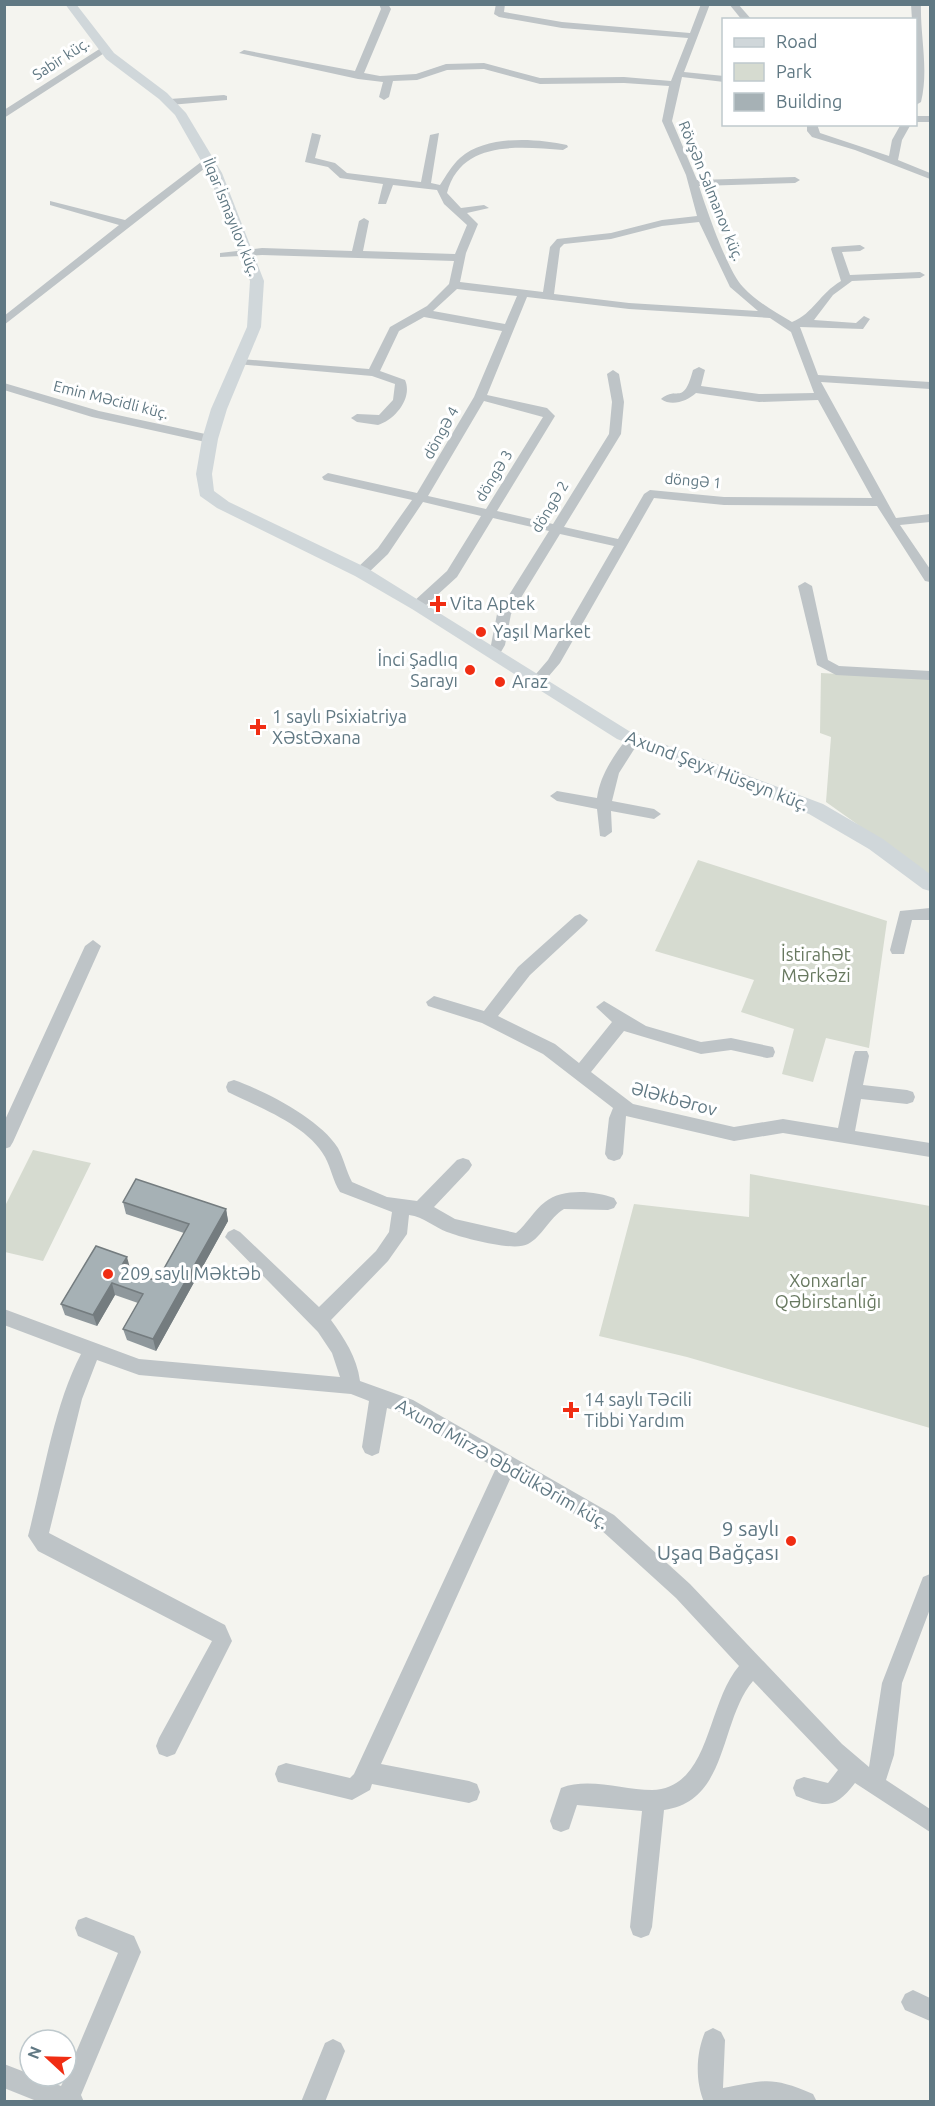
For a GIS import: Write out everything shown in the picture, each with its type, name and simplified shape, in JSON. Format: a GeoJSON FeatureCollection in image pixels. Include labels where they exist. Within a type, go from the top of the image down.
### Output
{"type":"FeatureCollection","features":[{"type":"Feature","properties":{"kind":"main road","name":"İlqar İsmayılov küç."},"geometry":{"type":"LineString","coordinates":[[70,4],[104,50],[170,102],[209,161],[258,288],[254,327],[219,409],[210,439]]}},
{"type":"Feature","properties":{"kind":"main road","name":"Axund Şeyx Hüseyn küç."},"geometry":{"type":"LineString","coordinates":[[210,439],[203,483],[206,494],[212,499],[360,572],[418,605],[633,740],[741,778],[816,809],[876,844],[930,884]]}},
{"type":"Feature","properties":{"kind":"street"},"geometry":{"type":"LineString","coordinates":[[358,76],[378,33],[386,9],[383,4]]}},
{"type":"Feature","properties":{"kind":"street"},"geometry":{"type":"LineString","coordinates":[[501,4],[498,12],[503,15],[562,25],[694,36]]}},
{"type":"Feature","properties":{"kind":"street","name":"Rövşən Salmanov küç."},"geometry":{"type":"LineString","coordinates":[[706,4],[677,79],[667,121],[693,183],[704,218],[732,281],[758,306],[772,315],[799,325]]}},
{"type":"Feature","properties":{"kind":"street"},"geometry":{"type":"LineString","coordinates":[[733,4],[746,18]]}},
{"type":"Feature","properties":{"kind":"street"},"geometry":{"type":"LineString","coordinates":[[917,30],[921,71],[917,93]]}},
{"type":"Feature","properties":{"kind":"street","name":"Sabir küç."},"geometry":{"type":"LineString","coordinates":[[4,115],[88,58],[104,50]]}},
{"type":"Feature","properties":{"kind":"street"},"geometry":{"type":"LineString","coordinates":[[244,52],[388,80],[417,77],[445,63],[484,66],[538,84],[722,79]]}},
{"type":"Feature","properties":{"kind":"street"},"geometry":{"type":"LineString","coordinates":[[384,97],[388,80]]}},
{"type":"Feature","properties":{"kind":"street"},"geometry":{"type":"LineString","coordinates":[[170,102],[224,98]]}},
{"type":"Feature","properties":{"kind":"street"},"geometry":{"type":"LineString","coordinates":[[812,126],[812,131],[816,135],[893,160],[930,176]]}},
{"type":"Feature","properties":{"kind":"street"},"geometry":{"type":"LineString","coordinates":[[893,160],[897,140],[905,126]]}},
{"type":"Feature","properties":{"kind":"street"},"geometry":{"type":"LineString","coordinates":[[316,135],[309,158],[311,161],[331,165],[344,176],[442,188]]}},
{"type":"Feature","properties":{"kind":"street"},"geometry":{"type":"LineString","coordinates":[[426,185],[427,168],[435,144],[435,135]]}},
{"type":"Feature","properties":{"kind":"street"},"geometry":{"type":"LineString","coordinates":[[373,373],[394,329],[441,300],[454,285],[460,258],[473,224],[448,202],[442,193],[442,188],[472,146],[563,147]]}},
{"type":"Feature","properties":{"kind":"street"},"geometry":{"type":"LineString","coordinates":[[4,322],[201,164],[209,161]]}},
{"type":"Feature","properties":{"kind":"street"},"geometry":{"type":"LineString","coordinates":[[693,183],[795,180]]}},
{"type":"Feature","properties":{"kind":"street"},"geometry":{"type":"LineString","coordinates":[[382,202],[389,181]]}},
{"type":"Feature","properties":{"kind":"street"},"geometry":{"type":"LineString","coordinates":[[54,203],[128,224]]}},
{"type":"Feature","properties":{"kind":"street"},"geometry":{"type":"LineString","coordinates":[[458,211],[484,208]]}},
{"type":"Feature","properties":{"kind":"street"},"geometry":{"type":"LineString","coordinates":[[548,296],[555,247],[561,241],[611,236],[662,223],[704,218]]}},
{"type":"Feature","properties":{"kind":"street"},"geometry":{"type":"LineString","coordinates":[[357,252],[364,221]]}},
{"type":"Feature","properties":{"kind":"street"},"geometry":{"type":"LineString","coordinates":[[224,255],[282,247],[325,254],[357,252],[460,258]]}},
{"type":"Feature","properties":{"kind":"street"},"geometry":{"type":"LineString","coordinates":[[860,248],[836,249],[847,282],[829,293],[799,325],[799,336],[813,378],[822,396],[873,484],[892,522],[926,565],[930,578]]}},
{"type":"Feature","properties":{"kind":"street"},"geometry":{"type":"LineString","coordinates":[[847,278],[920,274]]}},
{"type":"Feature","properties":{"kind":"street"},"geometry":{"type":"LineString","coordinates":[[454,285],[629,306],[772,315]]}},
{"type":"Feature","properties":{"kind":"street","name":"döngə 4"},"geometry":{"type":"LineString","coordinates":[[360,572],[383,551],[421,499],[480,397],[523,294]]}},
{"type":"Feature","properties":{"kind":"street"},"geometry":{"type":"LineString","coordinates":[[423,313],[507,328]]}},
{"type":"Feature","properties":{"kind":"street"},"geometry":{"type":"LineString","coordinates":[[799,325],[859,327],[864,320]]}},
{"type":"Feature","properties":{"kind":"street"},"geometry":{"type":"LineString","coordinates":[[241,362],[311,366],[373,373],[401,382],[398,402],[382,419],[357,418]]}},
{"type":"Feature","properties":{"kind":"street"},"geometry":{"type":"LineString","coordinates":[[667,399],[683,398],[694,389],[699,370]]}},
{"type":"Feature","properties":{"kind":"street","name":"döngə 2"},"geometry":{"type":"LineString","coordinates":[[494,654],[501,642],[504,614],[615,434],[618,402],[613,374]]}},
{"type":"Feature","properties":{"kind":"street"},"geometry":{"type":"LineString","coordinates":[[813,378],[930,385]]}},
{"type":"Feature","properties":{"kind":"street","name":"Emin Məcidli küç."},"geometry":{"type":"LineString","coordinates":[[4,386],[105,416],[210,439]]}},
{"type":"Feature","properties":{"kind":"street"},"geometry":{"type":"LineString","coordinates":[[694,389],[759,398],[822,396]]}},
{"type":"Feature","properties":{"kind":"street","name":"döngə 3"},"geometry":{"type":"LineString","coordinates":[[418,605],[452,574],[549,416],[543,411],[480,397]]}},
{"type":"Feature","properties":{"kind":"street"},"geometry":{"type":"LineString","coordinates":[[328,477],[622,544]]}},
{"type":"Feature","properties":{"kind":"street"},"geometry":{"type":"LineString","coordinates":[[650,494],[658,480]]}},
{"type":"Feature","properties":{"kind":"street","name":"döngə 1"},"geometry":{"type":"LineString","coordinates":[[537,681],[553,663],[650,494],[724,501],[881,502]]}},
{"type":"Feature","properties":{"kind":"street"},"geometry":{"type":"LineString","coordinates":[[892,522],[930,518]]}},
{"type":"Feature","properties":{"kind":"street"},"geometry":{"type":"LineString","coordinates":[[805,586],[822,662],[827,667],[836,670],[930,675]]}},
{"type":"Feature","properties":{"kind":"street"},"geometry":{"type":"LineString","coordinates":[[605,832],[602,803],[609,777],[633,740]]}},
{"type":"Feature","properties":{"kind":"street"},"geometry":{"type":"LineString","coordinates":[[557,796],[654,814]]}},
{"type":"Feature","properties":{"kind":"street"},"geometry":{"type":"LineString","coordinates":[[898,950],[905,915],[930,914]]}},
{"type":"Feature","properties":{"kind":"street"},"geometry":{"type":"LineString","coordinates":[[488,1018],[524,971],[580,920]]}},
{"type":"Feature","properties":{"kind":"street"},"geometry":{"type":"LineString","coordinates":[[4,1142],[93,946]]}},
{"type":"Feature","properties":{"kind":"street","name":"Ələkbərov"},"geometry":{"type":"LineString","coordinates":[[434,1002],[488,1018],[549,1050],[580,1072],[622,1108],[734,1134],[744,1134],[769,1126],[783,1126],[930,1149]]}},
{"type":"Feature","properties":{"kind":"street"},"geometry":{"type":"LineString","coordinates":[[604,1007],[622,1021],[644,1032],[701,1048],[731,1044],[767,1052]]}},
{"type":"Feature","properties":{"kind":"street"},"geometry":{"type":"LineString","coordinates":[[580,1072],[591,1063],[622,1021]]}},
{"type":"Feature","properties":{"kind":"street"},"geometry":{"type":"LineString","coordinates":[[845,1136],[861,1056]]}},
{"type":"Feature","properties":{"kind":"street"},"geometry":{"type":"LineString","coordinates":[[234,1087],[297,1120],[315,1135],[335,1159],[346,1187],[385,1204],[421,1209],[451,1226],[517,1241],[524,1238],[556,1202],[576,1198],[608,1203]]}},
{"type":"Feature","properties":{"kind":"street"},"geometry":{"type":"LineString","coordinates":[[854,1091],[907,1097]]}},
{"type":"Feature","properties":{"kind":"street"},"geometry":{"type":"LineString","coordinates":[[614,1154],[616,1118],[622,1108]]}},
{"type":"Feature","properties":{"kind":"street"},"geometry":{"type":"LineString","coordinates":[[421,1209],[462,1165]]}},
{"type":"Feature","properties":{"kind":"street"},"geometry":{"type":"LineString","coordinates":[[319,1319],[382,1256],[398,1234],[402,1205]]}},
{"type":"Feature","properties":{"kind":"street"},"geometry":{"type":"LineString","coordinates":[[234,1237],[319,1319],[350,1366],[351,1386]]}},
{"type":"Feature","properties":{"kind":"street","name":"Axund Mirzə Əbdülkərim küç."},"geometry":{"type":"LineString","coordinates":[[4,1317],[155,1370],[351,1386],[406,1406],[607,1522],[656,1564],[814,1733],[874,1785],[930,1821]]}},
{"type":"Feature","properties":{"kind":"street"},"geometry":{"type":"LineString","coordinates":[[93,1350],[73,1399],[38,1536],[45,1544],[218,1632],[222,1641],[217,1653],[167,1746]]}},
{"type":"Feature","properties":{"kind":"street"},"geometry":{"type":"LineString","coordinates":[[372,1447],[379,1395]]}},
{"type":"Feature","properties":{"kind":"street"},"geometry":{"type":"LineString","coordinates":[[286,1774],[352,1789],[362,1782],[507,1465]]}},
{"type":"Feature","properties":{"kind":"street"},"geometry":{"type":"LineString","coordinates":[[874,1785],[883,1755],[892,1683],[930,1584]]}},
{"type":"Feature","properties":{"kind":"street"},"geometry":{"type":"LineString","coordinates":[[561,1821],[569,1796],[576,1794],[654,1800],[684,1795],[702,1773],[729,1700],[740,1680],[753,1666]]}},
{"type":"Feature","properties":{"kind":"street"},"geometry":{"type":"LineString","coordinates":[[804,1788],[824,1794],[834,1793],[853,1768]]}},
{"type":"Feature","properties":{"kind":"street"},"geometry":{"type":"LineString","coordinates":[[366,1772],[469,1792]]}},
{"type":"Feature","properties":{"kind":"street"},"geometry":{"type":"LineString","coordinates":[[641,1927],[654,1800]]}},
{"type":"Feature","properties":{"kind":"street"},"geometry":{"type":"LineString","coordinates":[[4,2076],[70,2100],[130,1952],[126,1944],[86,1928]]}},
{"type":"Feature","properties":{"kind":"street"},"geometry":{"type":"LineString","coordinates":[[713,2040],[710,2078],[711,2093],[716,2100],[728,2100],[768,2091],[784,2093],[805,2102]]}},
{"type":"Feature","properties":{"kind":"street"},"geometry":{"type":"LineString","coordinates":[[313,2102],[333,2051]]}},
{"type":"Feature","properties":{"kind":"green space"},"geometry":{"type":"Polygon","coordinates":[[[821,673],[930,679],[930,876],[826,802],[831,737],[820,733],[821,673]]]}},
{"type":"Feature","properties":{"kind":"green space","name":"İstirahət Mərkəzi"},"geometry":{"type":"Polygon","coordinates":[[[698,860],[887,921],[869,1048],[826,1038],[813,1082],[782,1074],[794,1029],[741,1012],[754,980],[655,951],[698,860]]]}},
{"type":"Feature","properties":{"kind":"green space"},"geometry":{"type":"Polygon","coordinates":[[[33,1150],[91,1163],[43,1261],[5,1252],[5,1206],[33,1150]]]}},
{"type":"Feature","properties":{"kind":"green space","name":"Xonxarlar Qəbirstanlığı"},"geometry":{"type":"Polygon","coordinates":[[[750,1174],[930,1206],[930,1428],[687,1357],[599,1336],[634,1204],[749,1217],[750,1174]]]}},
{"type":"Feature","properties":{"kind":"building","name":"209 saylı Məktəb"},"geometry":{"type":"Polygon","coordinates":[[[136,1179],[226,1209],[153,1339],[123,1329],[143,1294],[112,1283],[93,1315],[61,1304],[96,1246],[127,1257],[120,1268],[157,1281],[189,1224],[123,1202],[136,1179]]]}},
{"type":"Feature","properties":{"kind":"place","name":"Vita Aptek"},"geometry":{"type":"Point","coordinates":[438,604]}},
{"type":"Feature","properties":{"kind":"place","name":"Yaşıl Market"},"geometry":{"type":"Point","coordinates":[481,632]}},
{"type":"Feature","properties":{"kind":"place","name":"İnci Şadlıq Sarayı"},"geometry":{"type":"Point","coordinates":[470,670]}},
{"type":"Feature","properties":{"kind":"place","name":"Araz"},"geometry":{"type":"Point","coordinates":[500,682]}},
{"type":"Feature","properties":{"kind":"place","name":"1 saylı Psixiatriya Xəstəxana"},"geometry":{"type":"Point","coordinates":[258,727]}},
{"type":"Feature","properties":{"kind":"place","name":"209 saylı Məktəb"},"geometry":{"type":"Point","coordinates":[108,1274]}},
{"type":"Feature","properties":{"kind":"place","name":"14 saylı Təcili Tibbi Yardım"},"geometry":{"type":"Point","coordinates":[571,1410]}},
{"type":"Feature","properties":{"kind":"place","name":"9 saylı Uşaq Bağçası"},"geometry":{"type":"Point","coordinates":[791,1541]}}]}
